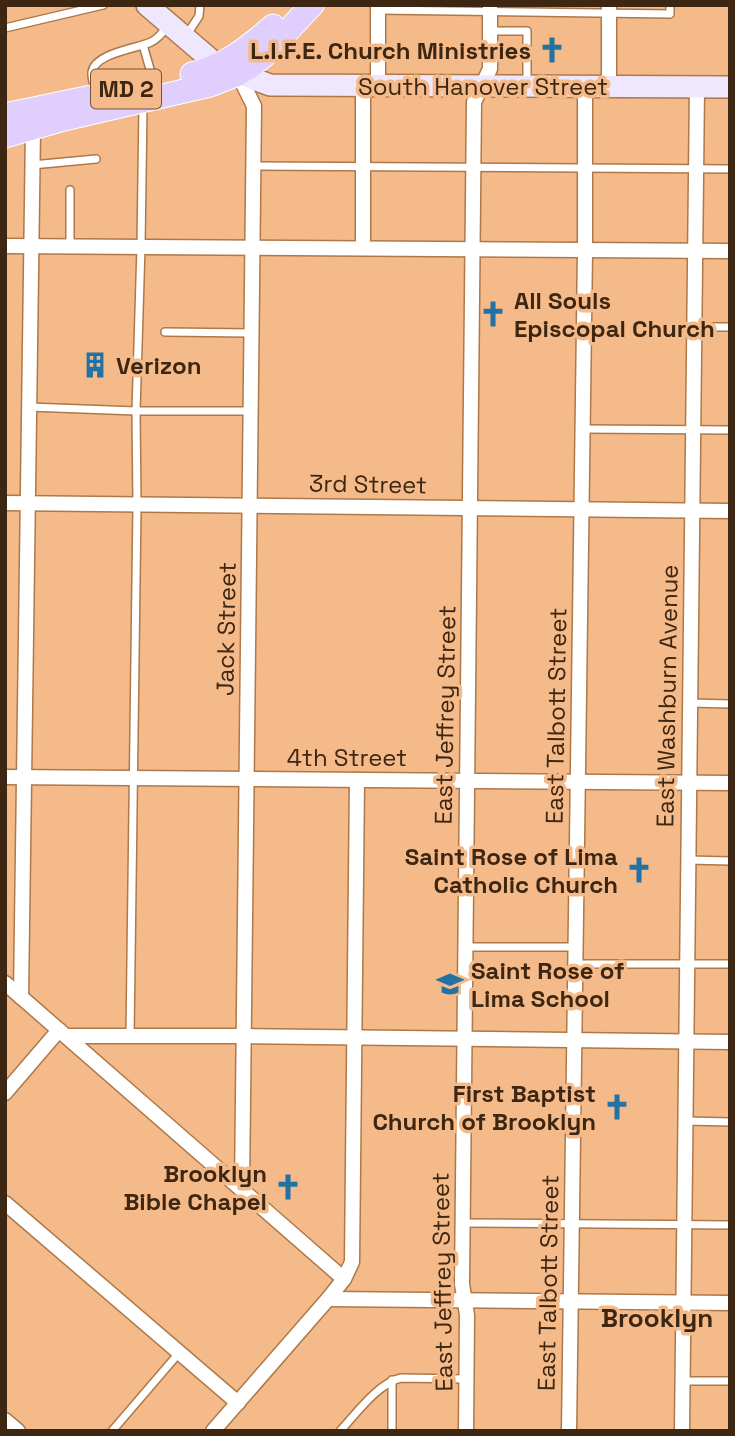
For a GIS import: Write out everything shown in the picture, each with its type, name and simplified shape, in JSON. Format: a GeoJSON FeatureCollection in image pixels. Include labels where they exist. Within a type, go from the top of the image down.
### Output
{"type":"FeatureCollection","features":[{"type":"Feature","properties":{"kind":"main road","name":"MD 2"},"geometry":{"type":"LineString","coordinates":[[228,69],[292,5]]}},
{"type":"Feature","properties":{"kind":"main road","name":"MD 2"},"geometry":{"type":"LineString","coordinates":[[5,136],[149,92],[202,72],[248,68],[284,36],[312,5]]}},
{"type":"Feature","properties":{"kind":"main road"},"geometry":{"type":"LineString","coordinates":[[164,17],[228,69]]}},
{"type":"Feature","properties":{"kind":"main road","name":"South Hanover Street"},"geometry":{"type":"LineString","coordinates":[[228,69],[270,85],[730,87]]}},
{"type":"Feature","properties":{"kind":"main road","name":"MD 2"},"geometry":{"type":"LineString","coordinates":[[5,115],[97,95],[149,92]]}},
{"type":"Feature","properties":{"kind":"street"},"geometry":{"type":"LineString","coordinates":[[363,248],[363,167],[378,8]]}},
{"type":"Feature","properties":{"kind":"street","name":"East Jeffrey Street"},"geometry":{"type":"LineString","coordinates":[[466,1431],[467,1315],[462,1284],[474,102],[490,69],[489,8]]}},
{"type":"Feature","properties":{"kind":"street"},"geometry":{"type":"LineString","coordinates":[[609,9],[609,87]]}},
{"type":"Feature","properties":{"kind":"street","name":"Jack Street"},"geometry":{"type":"LineString","coordinates":[[228,69],[254,106],[242,1189]]}},
{"type":"Feature","properties":{"kind":"street","name":"East Talbott Street"},"geometry":{"type":"LineString","coordinates":[[569,1431],[585,86]]}},
{"type":"Feature","properties":{"kind":"street","name":"East Washburn Avenue"},"geometry":{"type":"LineString","coordinates":[[682,1431],[697,87]]}},
{"type":"Feature","properties":{"kind":"street"},"geometry":{"type":"LineString","coordinates":[[21,997],[33,129]]}},
{"type":"Feature","properties":{"kind":"street"},"geometry":{"type":"LineString","coordinates":[[5,246],[730,251]]}},
{"type":"Feature","properties":{"kind":"street","name":"3rd Street"},"geometry":{"type":"LineString","coordinates":[[5,503],[730,511]]}},
{"type":"Feature","properties":{"kind":"street","name":"4th Street"},"geometry":{"type":"LineString","coordinates":[[5,777],[730,783]]}},
{"type":"Feature","properties":{"kind":"street"},"geometry":{"type":"LineString","coordinates":[[213,1431],[328,1299],[344,1279],[352,1262],[357,780]]}},
{"type":"Feature","properties":{"kind":"street"},"geometry":{"type":"LineString","coordinates":[[5,983],[344,1279]]}},
{"type":"Feature","properties":{"kind":"street"},"geometry":{"type":"LineString","coordinates":[[5,1093],[63,1033],[730,1042]]}},
{"type":"Feature","properties":{"kind":"street"},"geometry":{"type":"LineString","coordinates":[[5,1203],[238,1403]]}},
{"type":"Feature","properties":{"kind":"street"},"geometry":{"type":"LineString","coordinates":[[328,1299],[730,1303]]}},
{"type":"Feature","properties":{"kind":"street"},"geometry":{"type":"LineString","coordinates":[[5,1420],[18,1431]]}},
{"type":"Feature","properties":{"kind":"lane"},"geometry":{"type":"LineString","coordinates":[[5,28],[103,5]]}},
{"type":"Feature","properties":{"kind":"lane"},"geometry":{"type":"LineString","coordinates":[[97,95],[92,73],[95,65],[107,56],[159,37],[164,17],[199,16],[200,5]]}},
{"type":"Feature","properties":{"kind":"lane"},"geometry":{"type":"LineString","coordinates":[[378,8],[609,9],[670,14],[670,5]]}},
{"type":"Feature","properties":{"kind":"lane"},"geometry":{"type":"LineString","coordinates":[[490,31],[527,31],[527,86]]}},
{"type":"Feature","properties":{"kind":"lane"},"geometry":{"type":"LineString","coordinates":[[131,1036],[136,411],[149,92],[143,45]]}},
{"type":"Feature","properties":{"kind":"lane"},"geometry":{"type":"LineString","coordinates":[[33,165],[96,159]]}},
{"type":"Feature","properties":{"kind":"lane"},"geometry":{"type":"LineString","coordinates":[[254,166],[730,169]]}},
{"type":"Feature","properties":{"kind":"lane"},"geometry":{"type":"LineString","coordinates":[[70,190],[70,246]]}},
{"type":"Feature","properties":{"kind":"lane"},"geometry":{"type":"LineString","coordinates":[[694,327],[730,327]]}},
{"type":"Feature","properties":{"kind":"lane"},"geometry":{"type":"LineString","coordinates":[[165,332],[252,333]]}},
{"type":"Feature","properties":{"kind":"lane"},"geometry":{"type":"LineString","coordinates":[[29,407],[251,411]]}},
{"type":"Feature","properties":{"kind":"lane"},"geometry":{"type":"LineString","coordinates":[[582,429],[730,430]]}},
{"type":"Feature","properties":{"kind":"lane"},"geometry":{"type":"LineString","coordinates":[[690,703],[730,704]]}},
{"type":"Feature","properties":{"kind":"lane"},"geometry":{"type":"LineString","coordinates":[[688,860],[730,861]]}},
{"type":"Feature","properties":{"kind":"lane"},"geometry":{"type":"LineString","coordinates":[[466,947],[576,947]]}},
{"type":"Feature","properties":{"kind":"lane"},"geometry":{"type":"LineString","coordinates":[[575,964],[730,964]]}},
{"type":"Feature","properties":{"kind":"lane"},"geometry":{"type":"LineString","coordinates":[[685,1121],[730,1122]]}},
{"type":"Feature","properties":{"kind":"lane"},"geometry":{"type":"LineString","coordinates":[[463,1223],[730,1225]]}},
{"type":"Feature","properties":{"kind":"lane"},"geometry":{"type":"LineString","coordinates":[[112,1431],[179,1353]]}},
{"type":"Feature","properties":{"kind":"lane"},"geometry":{"type":"LineString","coordinates":[[340,1431],[392,1380],[466,1379]]}},
{"type":"Feature","properties":{"kind":"lane"},"geometry":{"type":"LineString","coordinates":[[392,1380],[392,1431]]}},
{"type":"Feature","properties":{"kind":"lane"},"geometry":{"type":"LineString","coordinates":[[682,1381],[730,1381]]}},
{"type":"Feature","properties":{"kind":"place","name":"L.I.F.E. Church Ministries"},"geometry":{"type":"Point","coordinates":[552,50]}},
{"type":"Feature","properties":{"kind":"place","name":"All Souls Episcopal Church"},"geometry":{"type":"Point","coordinates":[493,314]}},
{"type":"Feature","properties":{"kind":"place","name":"Verizon"},"geometry":{"type":"Point","coordinates":[95,365]}},
{"type":"Feature","properties":{"kind":"place","name":"Saint Rose of Lima Catholic Church"},"geometry":{"type":"Point","coordinates":[639,870]}},
{"type":"Feature","properties":{"kind":"place","name":"Saint Rose of Lima School"},"geometry":{"type":"Point","coordinates":[450,984]}},
{"type":"Feature","properties":{"kind":"place","name":"First Baptist Church of Brooklyn"},"geometry":{"type":"Point","coordinates":[617,1107]}},
{"type":"Feature","properties":{"kind":"place","name":"Brooklyn Bible Chapel"},"geometry":{"type":"Point","coordinates":[288,1187]}},
{"type":"Feature","properties":{"kind":"district","name":"Brooklyn"},"geometry":{"type":"Point","coordinates":[657,1318]}}]}
